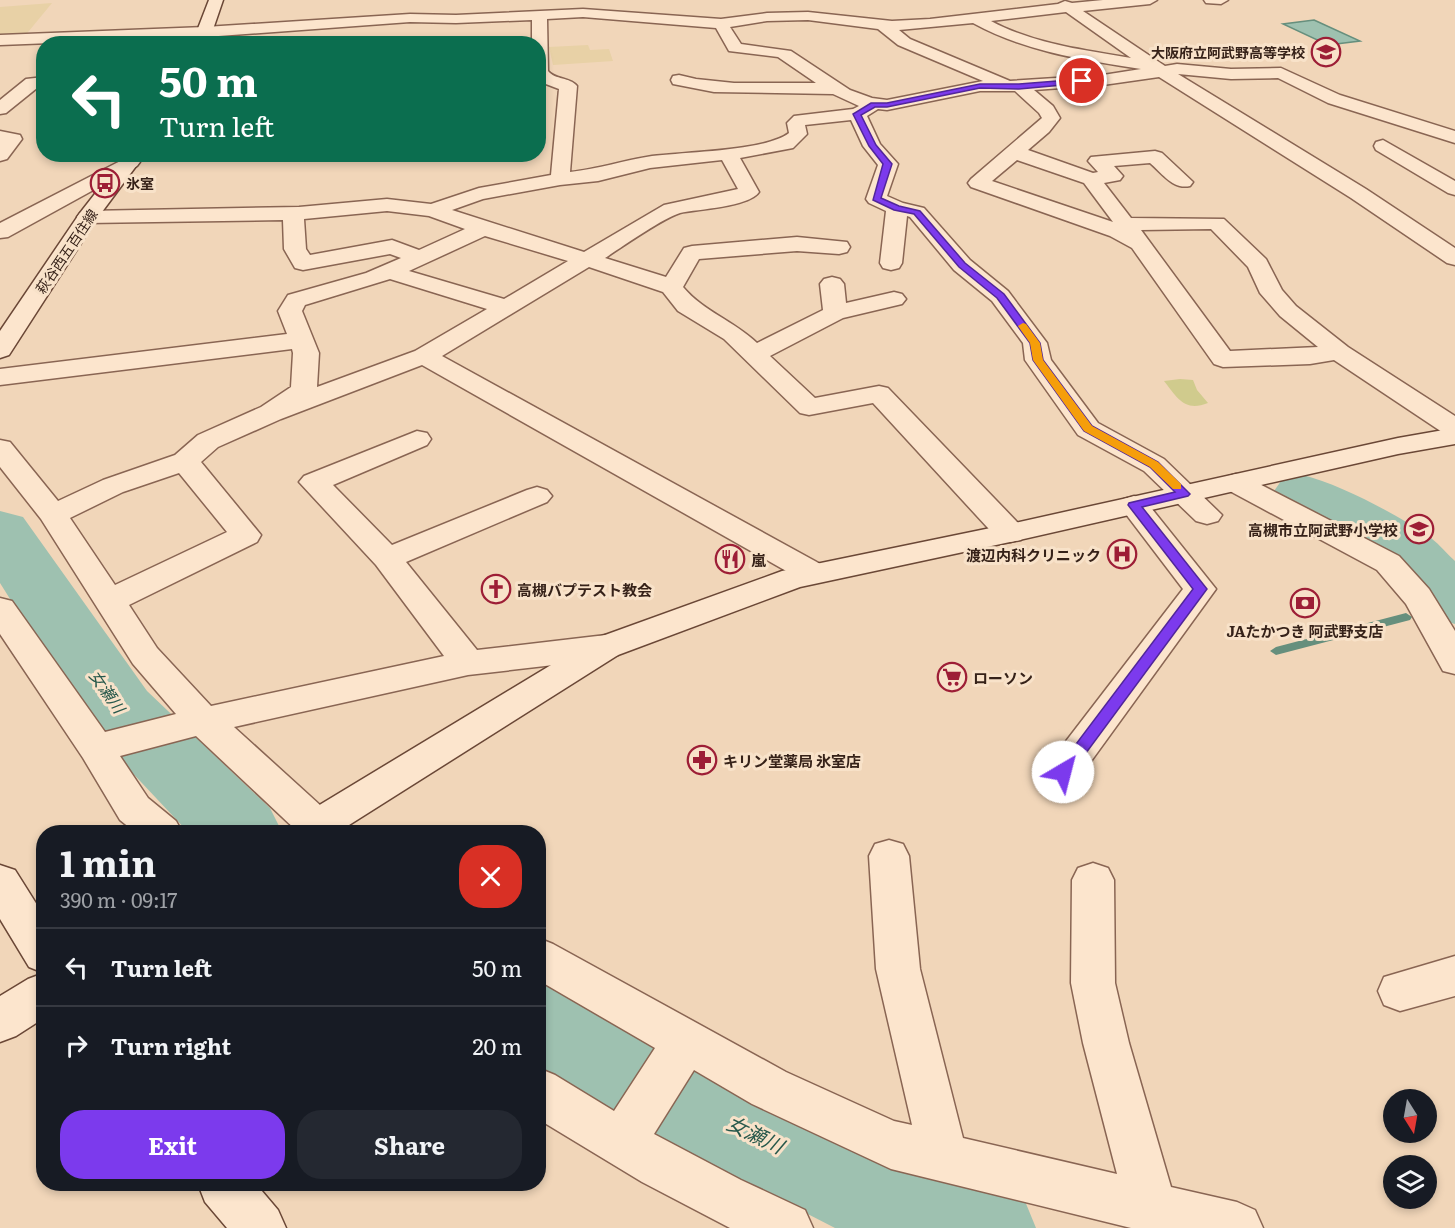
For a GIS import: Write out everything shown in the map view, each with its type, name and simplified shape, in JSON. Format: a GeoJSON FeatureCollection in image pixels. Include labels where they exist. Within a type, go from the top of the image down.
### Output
{"type":"FeatureCollection","features":[{"type":"Feature","properties":{"kind":"street"},"geometry":{"type":"LineString","coordinates":[[204,36],[216,0]]}},
{"type":"Feature","properties":{"kind":"street"},"geometry":{"type":"LineString","coordinates":[[629,35],[632,18],[636,11],[631,0]]}},
{"type":"Feature","properties":{"kind":"street"},"geometry":{"type":"LineString","coordinates":[[218,36],[303,25],[368,27],[407,12],[456,27],[539,16],[583,13],[721,24],[739,15],[826,18],[881,24],[941,23],[1064,4],[1168,0]]}},
{"type":"Feature","properties":{"kind":"street"},"geometry":{"type":"LineString","coordinates":[[1211,0],[1221,0]]}},
{"type":"Feature","properties":{"kind":"street"},"geometry":{"type":"LineString","coordinates":[[826,18],[837,2]]}},
{"type":"Feature","properties":{"kind":"street"},"geometry":{"type":"LineString","coordinates":[[1064,4],[1415,229],[1455,258]]}},
{"type":"Feature","properties":{"kind":"street"},"geometry":{"type":"LineString","coordinates":[[303,25],[308,8]]}},
{"type":"Feature","properties":{"kind":"street"},"geometry":{"type":"LineString","coordinates":[[539,16],[539,36]]}},
{"type":"Feature","properties":{"kind":"street"},"geometry":{"type":"LineString","coordinates":[[977,19],[999,31],[1050,48],[1132,61],[1164,70]]}},
{"type":"Feature","properties":{"kind":"street"},"geometry":{"type":"LineString","coordinates":[[941,23],[954,33]]}},
{"type":"Feature","properties":{"kind":"street"},"geometry":{"type":"LineString","coordinates":[[721,24],[735,56],[783,52],[833,89],[865,109],[872,146],[888,164],[876,199],[897,208],[917,212],[962,265],[1000,296],[1035,343],[1038,360],[1088,429],[1154,465],[1195,504]]}},
{"type":"Feature","properties":{"kind":"street"},"geometry":{"type":"LineString","coordinates":[[881,24],[904,42],[1015,86],[1047,110],[1051,118],[1044,128],[978,183],[1118,231],[1140,243]]}},
{"type":"Feature","properties":{"kind":"street"},"geometry":{"type":"LineString","coordinates":[[0,40],[36,41]]}},
{"type":"Feature","properties":{"kind":"street"},"geometry":{"type":"LineString","coordinates":[[1013,53],[1023,55],[1050,48]]}},
{"type":"Feature","properties":{"kind":"street"},"geometry":{"type":"LineString","coordinates":[[432,210],[479,194],[560,179],[598,175],[650,162],[728,154],[786,144],[798,134],[796,123],[800,120],[980,86],[1103,80],[1177,69],[1231,74],[1281,73],[1334,99],[1455,137]]}},
{"type":"Feature","properties":{"kind":"street"},"geometry":{"type":"LineString","coordinates":[[546,80],[568,86],[560,179]]}},
{"type":"Feature","properties":{"kind":"street"},"geometry":{"type":"LineString","coordinates":[[679,80],[708,86],[809,86],[833,89]]}},
{"type":"Feature","properties":{"kind":"street"},"geometry":{"type":"LineString","coordinates":[[0,109],[32,83],[36,83]]}},
{"type":"Feature","properties":{"kind":"street"},"geometry":{"type":"LineString","coordinates":[[0,137],[13,139],[0,155]]}},
{"type":"Feature","properties":{"kind":"street"},"geometry":{"type":"LineString","coordinates":[[1383,146],[1455,189]]}},
{"type":"Feature","properties":{"kind":"street"},"geometry":{"type":"LineString","coordinates":[[1014,153],[1091,178],[1113,176],[1098,161],[1155,157],[1184,182]]}},
{"type":"Feature","properties":{"kind":"street"},"geometry":{"type":"LineString","coordinates":[[53,515],[114,486],[185,461],[208,441],[271,413],[424,356],[671,209],[749,192],[728,154]]}},
{"type":"Feature","properties":{"kind":"street"},"geometry":{"type":"LineString","coordinates":[[0,232],[126,162]]}},
{"type":"Feature","properties":{"kind":"street","name":"萩谷西五百住線"},"geometry":{"type":"LineString","coordinates":[[0,350],[87,217],[130,162]]}},
{"type":"Feature","properties":{"kind":"street"},"geometry":{"type":"LineString","coordinates":[[1091,178],[1223,359],[1310,356],[1339,352]]}},
{"type":"Feature","properties":{"kind":"street"},"geometry":{"type":"LineString","coordinates":[[87,217],[293,213],[387,205],[432,210],[585,261],[648,278],[671,287],[686,306],[733,334],[808,407],[879,394],[1010,533]]}},
{"type":"Feature","properties":{"kind":"street"},"geometry":{"type":"LineString","coordinates":[[891,263],[897,208]]}},
{"type":"Feature","properties":{"kind":"street"},"geometry":{"type":"LineString","coordinates":[[293,213],[295,249],[303,263],[392,247],[421,258]]}},
{"type":"Feature","properties":{"kind":"street"},"geometry":{"type":"LineString","coordinates":[[1125,224],[1217,224],[1258,264],[1272,293],[1288,311],[1339,352],[1455,428]]}},
{"type":"Feature","properties":{"kind":"street"},"geometry":{"type":"LineString","coordinates":[[271,413],[304,390],[306,353],[290,311],[296,300],[389,272],[484,229]]}},
{"type":"Feature","properties":{"kind":"street"},"geometry":{"type":"LineString","coordinates":[[1415,229],[1451,229]]}},
{"type":"Feature","properties":{"kind":"street"},"geometry":{"type":"LineString","coordinates":[[671,287],[692,253],[797,244],[839,247]]}},
{"type":"Feature","properties":{"kind":"street"},"geometry":{"type":"LineString","coordinates":[[389,272],[507,307]]}},
{"type":"Feature","properties":{"kind":"street"},"geometry":{"type":"LineString","coordinates":[[832,284],[835,313]]}},
{"type":"Feature","properties":{"kind":"street"},"geometry":{"type":"LineString","coordinates":[[754,354],[835,313],[894,299]]}},
{"type":"Feature","properties":{"kind":"street"},"geometry":{"type":"LineString","coordinates":[[0,378],[301,340]]}},
{"type":"Feature","properties":{"kind":"street"},"geometry":{"type":"LineString","coordinates":[[424,356],[813,573]]}},
{"type":"Feature","properties":{"kind":"street"},"geometry":{"type":"LineString","coordinates":[[325,825],[606,647],[793,578],[1134,505],[1195,504],[1236,483],[1455,435]]}},
{"type":"Feature","properties":{"kind":"street"},"geometry":{"type":"LineString","coordinates":[[417,439],[314,482],[387,558],[468,663]]}},
{"type":"Feature","properties":{"kind":"street"},"geometry":{"type":"LineString","coordinates":[[0,448],[53,515],[146,656],[195,723],[311,825]]}},
{"type":"Feature","properties":{"kind":"street"},"geometry":{"type":"LineString","coordinates":[[110,602],[246,535],[185,461]]}},
{"type":"Feature","properties":{"kind":"street"},"geometry":{"type":"LineString","coordinates":[[1236,483],[1388,563],[1433,619],[1455,662]]}},
{"type":"Feature","properties":{"kind":"street"},"geometry":{"type":"LineString","coordinates":[[387,558],[537,496]]}},
{"type":"Feature","properties":{"kind":"street"},"geometry":{"type":"LineString","coordinates":[[1063,772],[1200,589],[1134,505]]}},
{"type":"Feature","properties":{"kind":"street"},"geometry":{"type":"LineString","coordinates":[[0,609],[96,748],[134,809],[153,825]]}},
{"type":"Feature","properties":{"kind":"street"},"geometry":{"type":"LineString","coordinates":[[96,748],[195,723],[468,663],[606,647]]}},
{"type":"Feature","properties":{"kind":"street"},"geometry":{"type":"LineString","coordinates":[[889,856],[898,969],[944,1158]]}},
{"type":"Feature","properties":{"kind":"street"},"geometry":{"type":"LineString","coordinates":[[1093,880],[1093,983],[1106,1043],[1151,1208]]}},
{"type":"Feature","properties":{"kind":"street"},"geometry":{"type":"LineString","coordinates":[[0,882],[36,941]]}},
{"type":"Feature","properties":{"kind":"street"},"geometry":{"type":"LineString","coordinates":[[546,962],[680,1051],[769,1088],[891,1145],[1237,1228]]}},
{"type":"Feature","properties":{"kind":"street"},"geometry":{"type":"LineString","coordinates":[[1400,991],[1455,976]]}},
{"type":"Feature","properties":{"kind":"street"},"geometry":{"type":"LineString","coordinates":[[0,1021],[36,998]]}},
{"type":"Feature","properties":{"kind":"street"},"geometry":{"type":"LineString","coordinates":[[629,1131],[680,1051]]}},
{"type":"Feature","properties":{"kind":"street"},"geometry":{"type":"LineString","coordinates":[[546,1095],[629,1131],[727,1212],[788,1228]]}},
{"type":"Feature","properties":{"kind":"street"},"geometry":{"type":"LineString","coordinates":[[230,1191],[260,1228]]}},
{"type":"Feature","properties":{"kind":"shaded area"},"geometry":{"type":"Polygon","coordinates":[[[52,3],[24,37],[0,38],[0,7],[52,3]]]}},
{"type":"Feature","properties":{"kind":"shaded area"},"geometry":{"type":"Polygon","coordinates":[[[1314,20],[1360,41],[1328,45],[1283,24],[1314,20]]]}},
{"type":"Feature","properties":{"kind":"shaded area"},"geometry":{"type":"Polygon","coordinates":[[[588,45],[590,50],[609,49],[613,61],[553,65],[549,47],[588,45]]]}},
{"type":"Feature","properties":{"kind":"shaded area"},"geometry":{"type":"Polygon","coordinates":[[[1193,380],[1197,390],[1208,403],[1188,405],[1178,398],[1164,381],[1193,380]]]}},
{"type":"Feature","properties":{"kind":"waterway"},"geometry":{"type":"LineString","coordinates":[[1303,494],[1365,527],[1409,554],[1455,601]]}},
{"type":"Feature","properties":{"kind":"waterway","name":"女瀬川"},"geometry":{"type":"LineString","coordinates":[[0,531],[120,711],[233,825]]}},
{"type":"Feature","properties":{"kind":"waterway"},"geometry":{"type":"LineString","coordinates":[[1276,651],[1406,617]]}},
{"type":"Feature","properties":{"kind":"waterway","name":"女瀬川"},"geometry":{"type":"LineString","coordinates":[[546,1023],[637,1074],[918,1212],[981,1228]]}},
{"type":"Feature","properties":{"kind":"slow traffic"},"geometry":{"type":"LineString","coordinates":[[1023,326],[1035,343],[1038,360],[1088,429],[1154,465],[1177,487]]}},
{"type":"Feature","properties":{"kind":"place","name":"大阪府立阿武野高等学校"},"geometry":{"type":"Point","coordinates":[1326,52]}},
{"type":"Feature","properties":{"kind":"place","name":"氷室"},"geometry":{"type":"Point","coordinates":[105,183]}},
{"type":"Feature","properties":{"kind":"place","name":"高槻市立阿武野小学校"},"geometry":{"type":"Point","coordinates":[1419,529]}},
{"type":"Feature","properties":{"kind":"place","name":"渡辺内科クリニック"},"geometry":{"type":"Point","coordinates":[1122,554]}},
{"type":"Feature","properties":{"kind":"place","name":"嵐"},"geometry":{"type":"Point","coordinates":[730,559]}},
{"type":"Feature","properties":{"kind":"place","name":"高槻バプテスト教会"},"geometry":{"type":"Point","coordinates":[496,589]}},
{"type":"Feature","properties":{"kind":"place","name":"JAたかつき 阿武野支店"},"geometry":{"type":"Point","coordinates":[1305,603]}},
{"type":"Feature","properties":{"kind":"place","name":"ローソン"},"geometry":{"type":"Point","coordinates":[952,677]}},
{"type":"Feature","properties":{"kind":"place","name":"キリン堂薬局 氷室店"},"geometry":{"type":"Point","coordinates":[702,760]}},
{"type":"Feature","properties":{"kind":"route"},"geometry":{"type":"LineString","coordinates":[[1063,772],[1200,589],[1174,559],[1134,505],[1184,494],[1154,465],[1088,429],[1038,360],[1035,343],[1000,296],[962,265],[917,212],[897,208],[876,199],[888,164],[872,146],[856,114],[873,105],[887,105],[964,88],[1082,81]]}}]}
